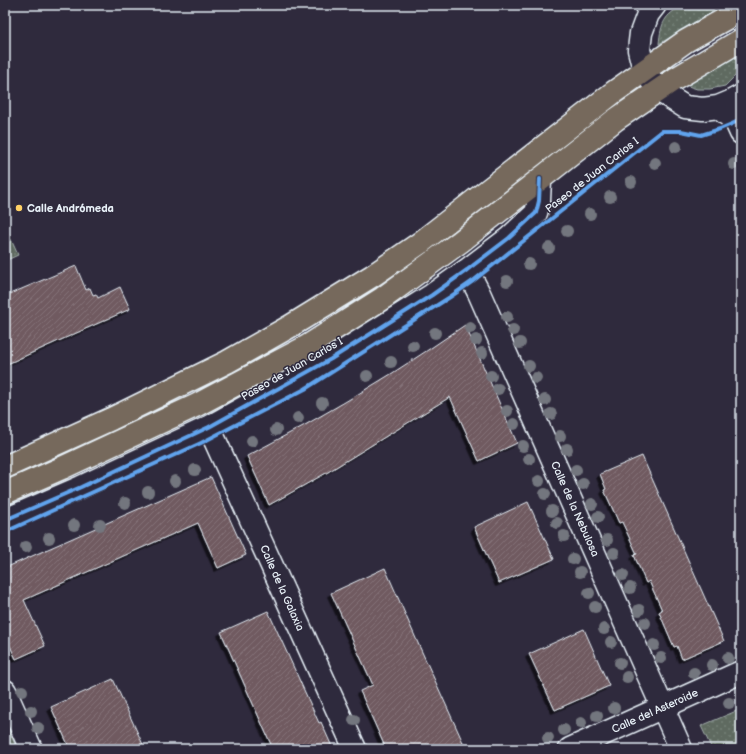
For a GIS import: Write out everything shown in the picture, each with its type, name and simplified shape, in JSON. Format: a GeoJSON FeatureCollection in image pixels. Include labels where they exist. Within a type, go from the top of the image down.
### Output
{"type":"FeatureCollection","features":[{"type":"Feature","properties":{"kind":"main road"},"geometry":{"type":"LineString","coordinates":[[5,467],[118,416],[227,362],[289,327],[372,276],[420,242],[595,106],[644,70],[686,41],[741,10]]}},
{"type":"Feature","properties":{"kind":"main road","name":"Paseo de Juan Carlos I"},"geometry":{"type":"LineString","coordinates":[[5,493],[197,405],[306,347],[383,298],[431,264],[607,127],[658,90],[741,40]]}},
{"type":"Feature","properties":{"kind":"street"},"geometry":{"type":"LineString","coordinates":[[655,5],[648,14],[641,33],[639,50],[644,70],[658,90],[685,107],[703,109],[718,107],[741,97],[738,128]]}},
{"type":"Feature","properties":{"kind":"street"},"geometry":{"type":"LineString","coordinates":[[718,107],[738,128]]}},
{"type":"Feature","properties":{"kind":"street","name":"Paseo de Juan Carlos I"},"geometry":{"type":"LineString","coordinates":[[5,520],[81,487],[209,427],[331,359],[432,295],[509,238],[536,213],[539,201],[540,179]]}},
{"type":"Feature","properties":{"kind":"street","name":"Calle de la Nebulosa"},"geometry":{"type":"LineString","coordinates":[[467,270],[479,293],[681,749]]}},
{"type":"Feature","properties":{"kind":"street","name":"Calle de la Galaxia"},"geometry":{"type":"LineString","coordinates":[[209,427],[355,749]]}},
{"type":"Feature","properties":{"kind":"street","name":"Calle del Asteroide"},"geometry":{"type":"LineString","coordinates":[[570,749],[741,672]]}},
{"type":"Feature","properties":{"kind":"street"},"geometry":{"type":"LineString","coordinates":[[5,692],[31,749]]}},
{"type":"Feature","properties":{"kind":"green space"},"geometry":{"type":"Polygon","coordinates":[[[684,5],[721,6],[659,44],[661,30],[665,20],[672,12],[684,5]]]}},
{"type":"Feature","properties":{"kind":"green space"},"geometry":{"type":"Polygon","coordinates":[[[741,50],[741,66],[737,74],[725,86],[710,89],[697,89],[685,85],[741,50]]]}},
{"type":"Feature","properties":{"kind":"green space"},"geometry":{"type":"Polygon","coordinates":[[[9,235],[18,255],[5,261],[5,236],[9,235]]]}},
{"type":"Feature","properties":{"kind":"green space"},"geometry":{"type":"Polygon","coordinates":[[[741,709],[741,749],[712,749],[701,726],[741,709]]]}},
{"type":"Feature","properties":{"kind":"green space"},"geometry":{"type":"Polygon","coordinates":[[[5,722],[17,749],[5,749],[5,722]]]}},
{"type":"Feature","properties":{"kind":"building"},"geometry":{"type":"Polygon","coordinates":[[[76,266],[86,290],[90,288],[93,295],[96,294],[98,298],[120,287],[130,309],[5,365],[5,296],[76,266]]]}},
{"type":"Feature","properties":{"kind":"building"},"geometry":{"type":"Polygon","coordinates":[[[465,325],[517,443],[479,461],[450,397],[328,472],[269,505],[247,456],[345,402],[391,374],[465,325]]]}},
{"type":"Feature","properties":{"kind":"building"},"geometry":{"type":"Polygon","coordinates":[[[642,456],[724,641],[682,659],[677,646],[674,647],[659,612],[662,610],[649,581],[646,583],[634,555],[637,554],[622,522],[619,523],[604,490],[606,489],[600,474],[642,456]]]}},
{"type":"Feature","properties":{"kind":"building"},"geometry":{"type":"Polygon","coordinates":[[[211,477],[246,555],[218,568],[198,523],[24,600],[45,646],[16,659],[5,635],[5,568],[211,477]]]}},
{"type":"Feature","properties":{"kind":"building"},"geometry":{"type":"Polygon","coordinates":[[[528,502],[554,559],[499,583],[474,527],[528,502]]]}},
{"type":"Feature","properties":{"kind":"building"},"geometry":{"type":"Polygon","coordinates":[[[385,568],[466,749],[386,749],[360,691],[373,685],[331,593],[385,568]]]}},
{"type":"Feature","properties":{"kind":"building"},"geometry":{"type":"Polygon","coordinates":[[[268,611],[319,723],[321,722],[333,749],[273,749],[221,632],[268,611]]]}},
{"type":"Feature","properties":{"kind":"building"},"geometry":{"type":"Polygon","coordinates":[[[584,629],[609,686],[555,710],[529,654],[584,629]]]}},
{"type":"Feature","properties":{"kind":"building"},"geometry":{"type":"Polygon","coordinates":[[[113,679],[145,749],[70,749],[51,707],[113,679]]]}},
{"type":"Feature","properties":{"kind":"cycle path"},"geometry":{"type":"LineString","coordinates":[[5,532],[201,443],[305,389],[473,281],[662,131],[681,131],[701,135],[741,120]]}},
{"type":"Feature","properties":{"kind":"cycle path"},"geometry":{"type":"LineString","coordinates":[[5,520],[81,487],[209,427],[331,359],[432,295],[509,238],[536,213],[539,201],[540,179]]}},
{"type":"Feature","properties":{"kind":"place","name":"Calle Andrómeda"},"geometry":{"type":"Point","coordinates":[19,208]}}]}
